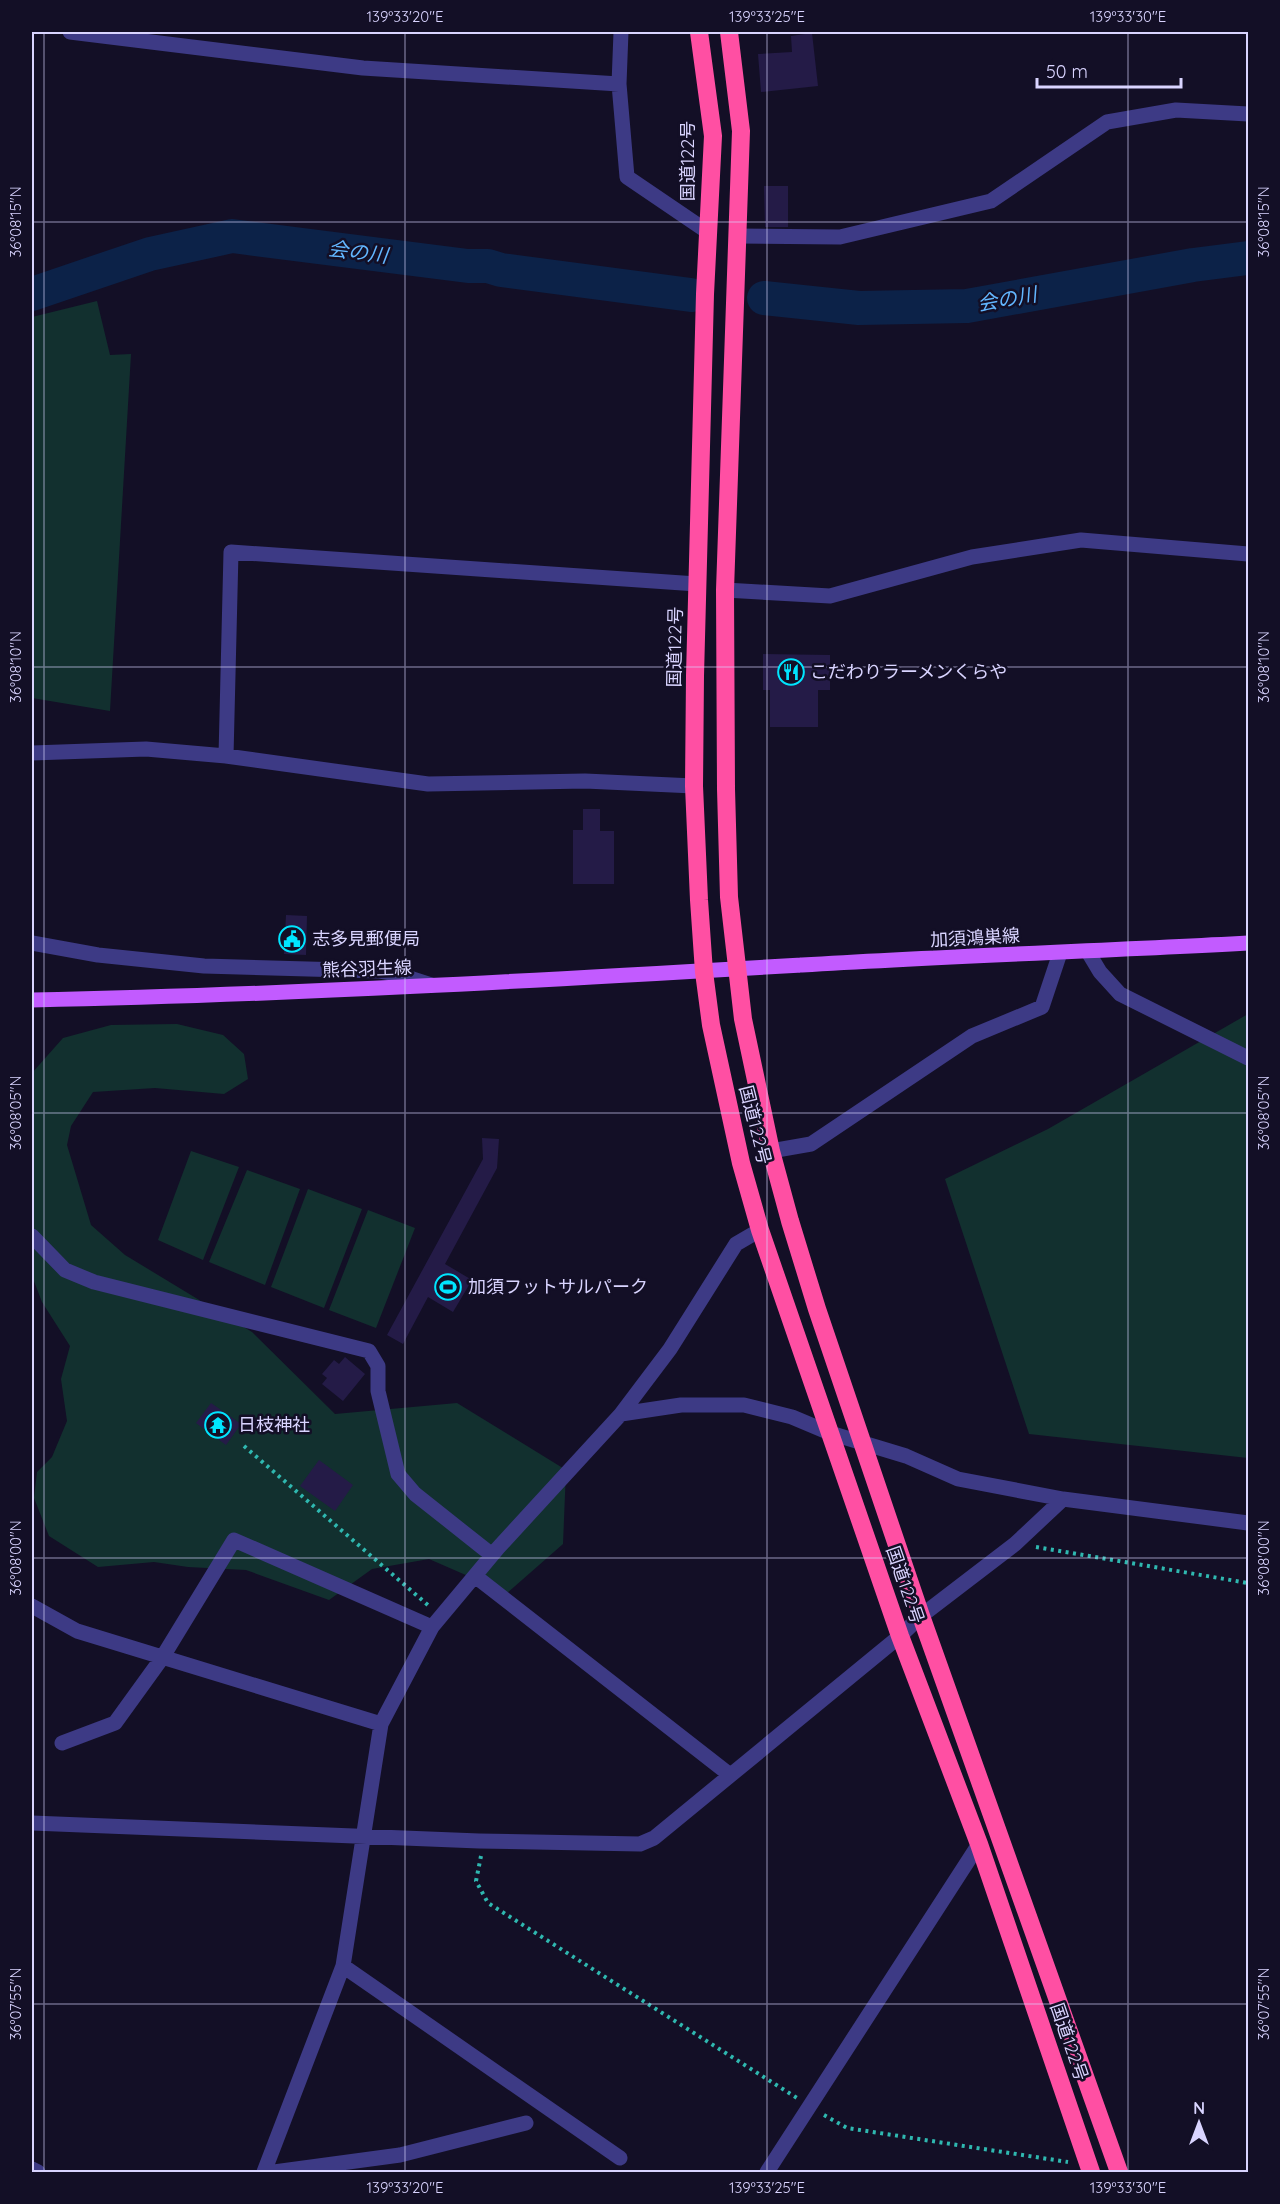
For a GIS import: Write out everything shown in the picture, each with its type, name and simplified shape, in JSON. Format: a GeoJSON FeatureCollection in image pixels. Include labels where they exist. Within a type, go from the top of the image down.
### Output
{"type":"FeatureCollection","features":[{"type":"Feature","properties":{"kind":"highway","name":"国道122号"},"geometry":{"type":"LineString","coordinates":[[699,32],[712,136],[694,786],[704,972],[711,1025],[741,1163],[760,1230],[900,1636],[979,1844],[1090,2169]]}},
{"type":"Feature","properties":{"kind":"highway","name":"国道122号"},"geometry":{"type":"LineString","coordinates":[[729,32],[741,131],[724,590],[726,789],[729,897],[743,1019],[771,1151],[793,1232],[860,1441],[1119,2172]]}},
{"type":"Feature","properties":{"kind":"main road","name":"加須鴻巣線"},"geometry":{"type":"LineString","coordinates":[[704,972],[1248,943]]}},
{"type":"Feature","properties":{"kind":"main road","name":"熊谷羽生線"},"geometry":{"type":"LineString","coordinates":[[32,1000],[153,998],[704,972]]}},
{"type":"Feature","properties":{"kind":"street"},"geometry":{"type":"LineString","coordinates":[[70,32],[141,36],[363,68],[619,84]]}},
{"type":"Feature","properties":{"kind":"street"},"geometry":{"type":"LineString","coordinates":[[621,32],[619,84],[627,177],[708,232]]}},
{"type":"Feature","properties":{"kind":"street"},"geometry":{"type":"LineString","coordinates":[[737,236],[840,237],[991,201],[1107,122],[1176,110],[1248,114]]}},
{"type":"Feature","properties":{"kind":"street"},"geometry":{"type":"LineString","coordinates":[[724,590],[830,596],[972,557],[1081,540],[1248,554]]}},
{"type":"Feature","properties":{"kind":"street"},"geometry":{"type":"LineString","coordinates":[[226,756],[231,552],[698,584]]}},
{"type":"Feature","properties":{"kind":"street"},"geometry":{"type":"LineString","coordinates":[[32,753],[146,749],[226,756],[428,784],[585,781],[694,786]]}},
{"type":"Feature","properties":{"kind":"street"},"geometry":{"type":"LineString","coordinates":[[32,943],[98,955],[204,966],[380,971],[433,986]]}},
{"type":"Feature","properties":{"kind":"street"},"geometry":{"type":"LineString","coordinates":[[1088,952],[1100,972],[1120,994],[1248,1058]]}},
{"type":"Feature","properties":{"kind":"street"},"geometry":{"type":"LineString","coordinates":[[771,1151],[812,1144],[972,1036],[1042,1007],[1060,953]]}},
{"type":"Feature","properties":{"kind":"street"},"geometry":{"type":"LineString","coordinates":[[264,2172],[343,1966],[381,1725],[436,1622],[492,1555],[621,1414],[670,1349],[736,1244],[760,1230]]}},
{"type":"Feature","properties":{"kind":"street"},"geometry":{"type":"LineString","coordinates":[[32,1236],[65,1270],[94,1282],[369,1351],[378,1366],[378,1391],[398,1474],[415,1494],[492,1555]]}},
{"type":"Feature","properties":{"kind":"street"},"geometry":{"type":"LineString","coordinates":[[621,1414],[681,1405],[744,1405],[792,1417],[830,1433],[906,1456],[958,1479],[1063,1499],[1248,1523]]}},
{"type":"Feature","properties":{"kind":"street"},"geometry":{"type":"LineString","coordinates":[[32,1823],[363,1834],[484,1841],[640,1844],[654,1838],[900,1636],[921,1616],[1015,1544],[1063,1499]]}},
{"type":"Feature","properties":{"kind":"street"},"geometry":{"type":"LineString","coordinates":[[62,1743],[115,1723],[162,1658],[234,1540],[436,1622]]}},
{"type":"Feature","properties":{"kind":"street"},"geometry":{"type":"LineString","coordinates":[[475,1576],[730,1774]]}},
{"type":"Feature","properties":{"kind":"street"},"geometry":{"type":"LineString","coordinates":[[32,1606],[77,1631],[381,1725]]}},
{"type":"Feature","properties":{"kind":"street"},"geometry":{"type":"LineString","coordinates":[[767,2172],[979,1844]]}},
{"type":"Feature","properties":{"kind":"street"},"geometry":{"type":"LineString","coordinates":[[343,1966],[620,2158]]}},
{"type":"Feature","properties":{"kind":"street"},"geometry":{"type":"LineString","coordinates":[[274,2172],[399,2155],[526,2123]]}},
{"type":"Feature","properties":{"kind":"street"},"geometry":{"type":"LineString","coordinates":[[32,2169],[38,2172]]}},
{"type":"Feature","properties":{"kind":"path"},"geometry":{"type":"LineString","coordinates":[[244,1446],[436,1622]]}},
{"type":"Feature","properties":{"kind":"path"},"geometry":{"type":"LineString","coordinates":[[1015,1544],[1248,1583]]}},
{"type":"Feature","properties":{"kind":"path"},"geometry":{"type":"LineString","coordinates":[[484,1841],[476,1881],[488,1903],[810,2107],[847,2128],[1090,2169]]}},
{"type":"Feature","properties":{"kind":"green space"},"geometry":{"type":"Polygon","coordinates":[[[97,301],[110,355],[131,354],[110,711],[32,698],[32,317],[97,301]]]}},
{"type":"Feature","properties":{"kind":"green space"},"geometry":{"type":"Polygon","coordinates":[[[1248,1014],[1248,1458],[1029,1434],[945,1179],[1048,1129],[1248,1014]]]}},
{"type":"Feature","properties":{"kind":"green space"},"geometry":{"type":"Polygon","coordinates":[[[177,1024],[223,1035],[244,1054],[248,1079],[224,1094],[155,1088],[93,1092],[71,1126],[67,1145],[91,1225],[125,1255],[252,1332],[335,1414],[457,1403],[566,1470],[563,1544],[507,1593],[429,1559],[372,1569],[329,1600],[246,1570],[188,1567],[154,1562],[98,1567],[49,1536],[34,1498],[37,1472],[52,1457],[67,1421],[61,1379],[70,1346],[42,1302],[32,1276],[32,1073],[63,1038],[111,1025],[177,1024]]]}},
{"type":"Feature","properties":{"kind":"green space"},"geometry":{"type":"Polygon","coordinates":[[[191,1151],[239,1167],[203,1260],[158,1240],[191,1151]]]}},
{"type":"Feature","properties":{"kind":"green space"},"geometry":{"type":"Polygon","coordinates":[[[247,1170],[300,1189],[265,1285],[209,1262],[247,1170]]]}},
{"type":"Feature","properties":{"kind":"green space"},"geometry":{"type":"Polygon","coordinates":[[[308,1189],[362,1209],[324,1308],[271,1287],[308,1189]]]}},
{"type":"Feature","properties":{"kind":"green space"},"geometry":{"type":"Polygon","coordinates":[[[368,1210],[415,1228],[376,1328],[329,1310],[368,1210]]]}},
{"type":"Feature","properties":{"kind":"building"},"geometry":{"type":"Polygon","coordinates":[[[812,33],[818,86],[761,92],[758,54],[792,52],[791,36],[812,33]]]}},
{"type":"Feature","properties":{"kind":"building"},"geometry":{"type":"Polygon","coordinates":[[[764,186],[788,186],[788,227],[765,227],[764,186]]]}},
{"type":"Feature","properties":{"kind":"building"},"geometry":{"type":"Polygon","coordinates":[[[763,654],[830,655],[830,690],[818,690],[818,727],[770,727],[770,690],[763,690],[763,654]]]}},
{"type":"Feature","properties":{"kind":"building"},"geometry":{"type":"Polygon","coordinates":[[[583,809],[600,809],[600,831],[614,831],[614,884],[573,884],[573,830],[583,830],[583,809]]]}},
{"type":"Feature","properties":{"kind":"building"},"geometry":{"type":"Polygon","coordinates":[[[286,915],[307,916],[306,955],[284,954],[286,915]]]}},
{"type":"Feature","properties":{"kind":"building"},"geometry":{"type":"Polygon","coordinates":[[[482,1138],[499,1139],[497,1168],[445,1264],[472,1280],[453,1312],[428,1297],[403,1344],[387,1335],[483,1159],[482,1138]]]}},
{"type":"Feature","properties":{"kind":"building"},"geometry":{"type":"Polygon","coordinates":[[[345,1357],[365,1374],[343,1401],[322,1384],[327,1378],[322,1374],[334,1360],[339,1364],[345,1357]]]}},
{"type":"Feature","properties":{"kind":"building"},"geometry":{"type":"Polygon","coordinates":[[[211,1403],[241,1424],[226,1445],[196,1423],[211,1403]]]}},
{"type":"Feature","properties":{"kind":"building"},"geometry":{"type":"Polygon","coordinates":[[[319,1460],[353,1485],[335,1511],[300,1486],[319,1460]]]}},
{"type":"Feature","properties":{"kind":"waterway","name":"会の川"},"geometry":{"type":"LineString","coordinates":[[32,294],[150,254],[232,236],[468,266],[488,266],[501,270],[691,295]]}},
{"type":"Feature","properties":{"kind":"waterway","name":"会の川"},"geometry":{"type":"LineString","coordinates":[[764,298],[859,308],[967,306],[1193,265],[1248,258]]}},
{"type":"Feature","properties":{"kind":"place","name":"こだわりラーメンくらや"},"geometry":{"type":"Point","coordinates":[791,672]}},
{"type":"Feature","properties":{"kind":"place","name":"志多見郵便局"},"geometry":{"type":"Point","coordinates":[292,939]}},
{"type":"Feature","properties":{"kind":"place","name":"加須フットサルパーク"},"geometry":{"type":"Point","coordinates":[448,1287]}},
{"type":"Feature","properties":{"kind":"place","name":"日枝神社"},"geometry":{"type":"Point","coordinates":[218,1425]}}]}
